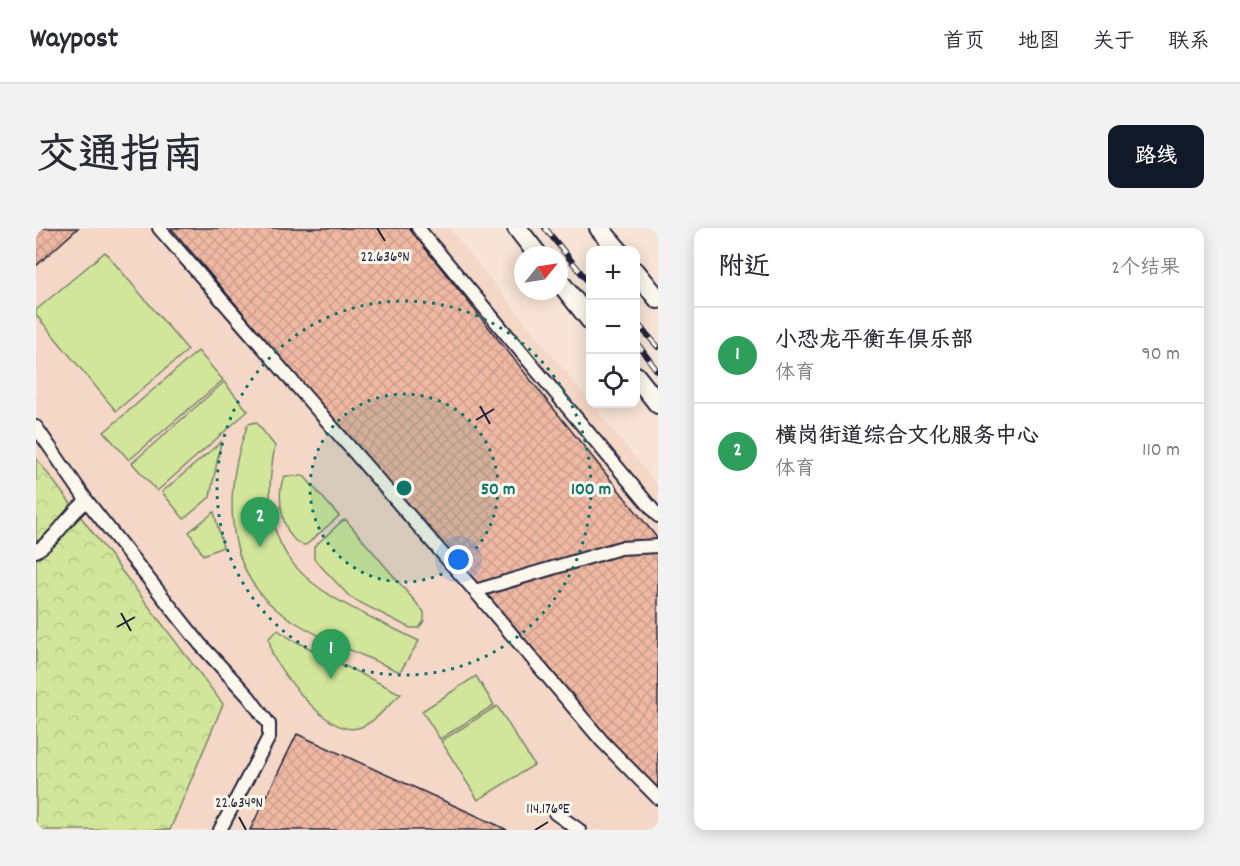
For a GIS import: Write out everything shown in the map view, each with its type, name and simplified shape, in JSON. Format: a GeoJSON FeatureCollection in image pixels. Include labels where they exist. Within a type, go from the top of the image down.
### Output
{"type":"FeatureCollection","features":[{"type":"Feature","properties":{"kind":"highway"},"geometry":{"type":"LineString","coordinates":[[517,228],[531,246]]}},
{"type":"Feature","properties":{"kind":"highway"},"geometry":{"type":"LineString","coordinates":[[599,228],[615,246]]}},
{"type":"Feature","properties":{"kind":"highway"},"geometry":{"type":"LineString","coordinates":[[640,277],[658,299]]}},
{"type":"Feature","properties":{"kind":"highway"},"geometry":{"type":"LineString","coordinates":[[568,292],[586,314]]}},
{"type":"Feature","properties":{"kind":"highway"},"geometry":{"type":"LineString","coordinates":[[640,381],[658,404]]}},
{"type":"Feature","properties":{"kind":"street"},"geometry":{"type":"LineString","coordinates":[[159,228],[475,591],[602,741],[658,798]]}},
{"type":"Feature","properties":{"kind":"street"},"geometry":{"type":"LineString","coordinates":[[418,228],[658,516]]}},
{"type":"Feature","properties":{"kind":"street"},"geometry":{"type":"LineString","coordinates":[[36,427],[87,501],[164,600],[249,697],[269,724],[268,737],[220,830]]}},
{"type":"Feature","properties":{"kind":"street"},"geometry":{"type":"LineString","coordinates":[[36,551],[61,528],[72,511],[87,501]]}},
{"type":"Feature","properties":{"kind":"street"},"geometry":{"type":"LineString","coordinates":[[475,591],[620,548],[658,546]]}},
{"type":"Feature","properties":{"kind":"street"},"geometry":{"type":"LineString","coordinates":[[555,813],[579,830]]}},
{"type":"Feature","properties":{"kind":"shaded area"},"geometry":{"type":"Polygon","coordinates":[[[36,228],[449,228],[586,397],[586,408],[595,408],[658,486],[658,830],[170,830],[223,704],[36,458],[36,228]]]}},
{"type":"Feature","properties":{"kind":"green space"},"geometry":{"type":"Polygon","coordinates":[[[105,252],[188,350],[116,411],[36,315],[36,310],[105,252]]]}},
{"type":"Feature","properties":{"kind":"green space"},"geometry":{"type":"Polygon","coordinates":[[[198,351],[223,380],[129,460],[104,432],[198,351]]]}},
{"type":"Feature","properties":{"kind":"green space"},"geometry":{"type":"Polygon","coordinates":[[[224,382],[248,411],[157,491],[132,463],[224,382]]]}},
{"type":"Feature","properties":{"kind":"green space"},"geometry":{"type":"Polygon","coordinates":[[[256,422],[275,446],[270,489],[273,523],[284,551],[302,573],[325,592],[419,641],[400,672],[291,620],[259,592],[246,570],[237,547],[232,497],[240,447],[248,424],[256,422]]]}},
{"type":"Feature","properties":{"kind":"green space"},"geometry":{"type":"Polygon","coordinates":[[[221,442],[210,497],[184,519],[162,492],[221,442]]]}},
{"type":"Feature","properties":{"kind":"green space"},"geometry":{"type":"Polygon","coordinates":[[[36,458],[223,704],[170,830],[36,830],[36,458]]]}},
{"type":"Feature","properties":{"kind":"green space"},"geometry":{"type":"Polygon","coordinates":[[[285,476],[304,476],[339,516],[306,545],[298,543],[286,527],[280,493],[285,476]]]}},
{"type":"Feature","properties":{"kind":"green space"},"geometry":{"type":"Polygon","coordinates":[[[214,512],[223,547],[203,555],[189,532],[214,512]]]}},
{"type":"Feature","properties":{"kind":"green space"},"geometry":{"type":"Polygon","coordinates":[[[346,520],[424,612],[424,621],[419,628],[410,628],[351,598],[314,559],[314,547],[342,521],[346,520]]]}},
{"type":"Feature","properties":{"kind":"green space"},"geometry":{"type":"Polygon","coordinates":[[[278,630],[293,640],[401,694],[364,726],[347,728],[334,723],[322,715],[298,691],[273,656],[269,638],[278,630]]]}},
{"type":"Feature","properties":{"kind":"green space"},"geometry":{"type":"Polygon","coordinates":[[[476,676],[494,705],[440,739],[422,711],[476,676]]]}},
{"type":"Feature","properties":{"kind":"green space"},"geometry":{"type":"Polygon","coordinates":[[[497,706],[534,765],[478,800],[441,741],[497,706]]]}},
{"type":"Feature","properties":{"kind":"building"},"geometry":{"type":"Polygon","coordinates":[[[36,228],[78,228],[36,266],[36,228]]]}},
{"type":"Feature","properties":{"kind":"building"},"geometry":{"type":"Polygon","coordinates":[[[171,228],[409,228],[658,539],[658,788],[602,736],[171,228]]]}},
{"type":"Feature","properties":{"kind":"building"},"geometry":{"type":"Polygon","coordinates":[[[297,734],[497,825],[507,830],[250,830],[297,734]]]}},
{"type":"Feature","properties":{"kind":"railway"},"geometry":{"type":"LineString","coordinates":[[545,228],[586,279]]}},
{"type":"Feature","properties":{"kind":"railway"},"geometry":{"type":"LineString","coordinates":[[640,327],[658,347]]}},
{"type":"Feature","properties":{"kind":"railway"},"geometry":{"type":"LineString","coordinates":[[640,347],[658,372]]}},
{"type":"Feature","properties":{"kind":"place","name":"横岗街道综合文化服务中心"},"geometry":{"type":"Point","coordinates":[260,547]}},
{"type":"Feature","properties":{"kind":"place","name":"小恐龙平衡车俱乐部"},"geometry":{"type":"Point","coordinates":[331,679]}}]}
